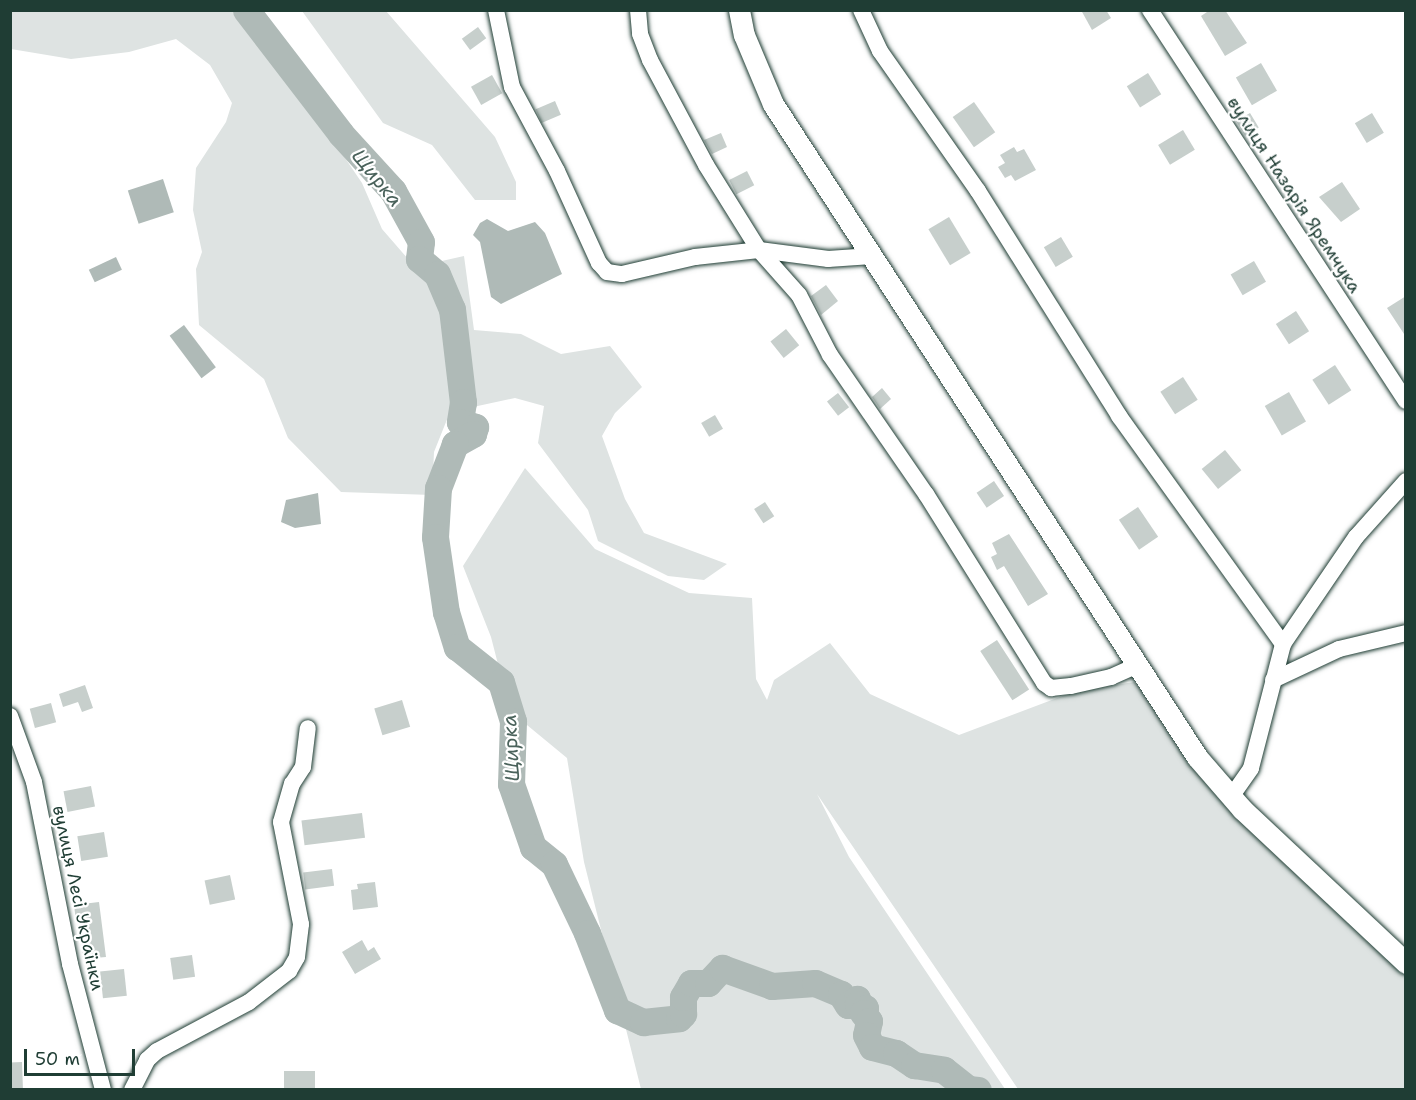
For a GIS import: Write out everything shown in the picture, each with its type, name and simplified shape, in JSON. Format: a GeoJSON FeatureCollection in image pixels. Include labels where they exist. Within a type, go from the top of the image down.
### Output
{"type":"FeatureCollection","features":[{"type":"Feature","properties":{"kind":"street"},"geometry":{"type":"LineString","coordinates":[[496,10],[512,87],[599,263],[607,272],[622,274],[695,257],[759,250],[828,259],[872,256]]}},
{"type":"Feature","properties":{"kind":"street"},"geometry":{"type":"LineString","coordinates":[[638,10],[640,34],[650,60],[706,165],[759,250],[799,295],[830,355],[926,494],[1044,683],[1052,688],[1071,686],[1111,676],[1138,665]]}},
{"type":"Feature","properties":{"kind":"street"},"geometry":{"type":"LineString","coordinates":[[739,10],[748,44],[773,104],[1197,757],[1232,797],[1406,963]]}},
{"type":"Feature","properties":{"kind":"street"},"geometry":{"type":"LineString","coordinates":[[861,10],[880,51],[978,191],[1119,416],[1283,644]]}},
{"type":"Feature","properties":{"kind":"street","name":"вулиця Назарія Яремчука"},"geometry":{"type":"LineString","coordinates":[[1150,10],[1406,401]]}},
{"type":"Feature","properties":{"kind":"street"},"geometry":{"type":"LineString","coordinates":[[1232,797],[1251,768],[1283,644],[1356,537],[1406,481]]}},
{"type":"Feature","properties":{"kind":"street"},"geometry":{"type":"LineString","coordinates":[[1273,680],[1339,649],[1406,633]]}},
{"type":"Feature","properties":{"kind":"street","name":"вулиця Лесі Українки"},"geometry":{"type":"LineString","coordinates":[[10,716],[34,782],[70,964],[103,1089]]}},
{"type":"Feature","properties":{"kind":"street"},"geometry":{"type":"LineString","coordinates":[[132,1089],[147,1060],[157,1051],[249,1002],[289,971],[297,957],[301,924],[281,822],[292,784],[303,767],[308,728]]}},
{"type":"Feature","properties":{"kind":"shaded area"},"geometry":{"type":"Polygon","coordinates":[[[10,11],[234,11],[307,102],[362,183],[382,229],[415,267],[464,256],[474,330],[521,334],[561,354],[610,346],[642,387],[615,413],[602,436],[625,499],[644,533],[727,564],[704,580],[668,576],[598,541],[588,510],[538,443],[544,406],[515,398],[450,412],[434,452],[432,495],[341,492],[288,438],[264,379],[199,325],[196,269],[202,252],[193,210],[196,168],[226,122],[232,103],[210,65],[176,39],[129,52],[71,59],[11,49],[10,11]]]}},
{"type":"Feature","properties":{"kind":"shaded area"},"geometry":{"type":"Polygon","coordinates":[[[302,11],[386,11],[495,137],[516,182],[516,200],[475,200],[432,145],[383,123],[302,11]]]}},
{"type":"Feature","properties":{"kind":"shaded area"},"geometry":{"type":"Polygon","coordinates":[[[163,179],[174,212],[139,224],[128,190],[163,179]]]}},
{"type":"Feature","properties":{"kind":"shaded area"},"geometry":{"type":"Polygon","coordinates":[[[487,219],[508,231],[535,222],[545,233],[562,274],[501,304],[491,297],[480,242],[473,235],[480,223],[487,219]]]}},
{"type":"Feature","properties":{"kind":"shaded area"},"geometry":{"type":"Polygon","coordinates":[[[116,257],[122,270],[95,282],[89,270],[116,257]]]}},
{"type":"Feature","properties":{"kind":"shaded area"},"geometry":{"type":"Polygon","coordinates":[[[184,325],[216,367],[202,378],[170,336],[184,325]]]}},
{"type":"Feature","properties":{"kind":"shaded area"},"geometry":{"type":"Polygon","coordinates":[[[525,468],[595,549],[689,593],[752,598],[756,679],[767,700],[774,680],[830,643],[870,694],[959,735],[1073,692],[1134,682],[1405,971],[1405,1089],[1018,1089],[817,794],[849,857],[1005,1089],[641,1089],[584,862],[567,758],[510,711],[491,637],[463,566],[525,468]]]}},
{"type":"Feature","properties":{"kind":"shaded area"},"geometry":{"type":"Polygon","coordinates":[[[318,493],[321,524],[295,528],[281,522],[286,500],[318,493]]]}},
{"type":"Feature","properties":{"kind":"building"},"geometry":{"type":"Polygon","coordinates":[[[1081,10],[1106,10],[1111,18],[1092,30],[1081,10]]]}},
{"type":"Feature","properties":{"kind":"building"},"geometry":{"type":"Polygon","coordinates":[[[1210,10],[1225,10],[1247,43],[1225,56],[1201,16],[1210,10]]]}},
{"type":"Feature","properties":{"kind":"building"},"geometry":{"type":"Polygon","coordinates":[[[478,27],[486,38],[470,50],[462,39],[478,27]]]}},
{"type":"Feature","properties":{"kind":"building"},"geometry":{"type":"Polygon","coordinates":[[[1261,63],[1277,91],[1252,105],[1236,78],[1261,63]]]}},
{"type":"Feature","properties":{"kind":"building"},"geometry":{"type":"Polygon","coordinates":[[[1148,73],[1161,94],[1140,107],[1127,86],[1148,73]]]}},
{"type":"Feature","properties":{"kind":"building"},"geometry":{"type":"Polygon","coordinates":[[[492,75],[502,93],[481,105],[471,87],[492,75]]]}},
{"type":"Feature","properties":{"kind":"building"},"geometry":{"type":"Polygon","coordinates":[[[555,101],[561,115],[542,123],[536,109],[555,101]]]}},
{"type":"Feature","properties":{"kind":"building"},"geometry":{"type":"Polygon","coordinates":[[[974,102],[995,132],[974,147],[953,117],[974,102]]]}},
{"type":"Feature","properties":{"kind":"building"},"geometry":{"type":"Polygon","coordinates":[[[1250,113],[1259,128],[1245,136],[1236,121],[1250,113]]]}},
{"type":"Feature","properties":{"kind":"building"},"geometry":{"type":"Polygon","coordinates":[[[1372,113],[1384,133],[1367,143],[1355,123],[1372,113]]]}},
{"type":"Feature","properties":{"kind":"building"},"geometry":{"type":"Polygon","coordinates":[[[1183,130],[1195,150],[1170,165],[1158,145],[1183,130]]]}},
{"type":"Feature","properties":{"kind":"building"},"geometry":{"type":"Polygon","coordinates":[[[721,133],[727,147],[712,154],[704,140],[721,133]]]}},
{"type":"Feature","properties":{"kind":"building"},"geometry":{"type":"Polygon","coordinates":[[[1014,147],[1017,152],[1024,149],[1036,170],[1015,181],[1011,175],[1005,178],[998,167],[1005,163],[1000,155],[1014,147]]]}},
{"type":"Feature","properties":{"kind":"building"},"geometry":{"type":"Polygon","coordinates":[[[747,171],[754,185],[736,194],[729,180],[747,171]]]}},
{"type":"Feature","properties":{"kind":"building"},"geometry":{"type":"Polygon","coordinates":[[[1342,182],[1360,209],[1341,222],[1319,197],[1342,182]]]}},
{"type":"Feature","properties":{"kind":"building"},"geometry":{"type":"Polygon","coordinates":[[[949,217],[971,253],[950,265],[928,229],[949,217]]]}},
{"type":"Feature","properties":{"kind":"building"},"geometry":{"type":"Polygon","coordinates":[[[1061,237],[1073,257],[1056,267],[1044,247],[1061,237]]]}},
{"type":"Feature","properties":{"kind":"building"},"geometry":{"type":"Polygon","coordinates":[[[1254,261],[1266,282],[1243,295],[1231,274],[1254,261]]]}},
{"type":"Feature","properties":{"kind":"building"},"geometry":{"type":"Polygon","coordinates":[[[826,285],[838,301],[821,315],[811,296],[826,285]]]}},
{"type":"Feature","properties":{"kind":"building"},"geometry":{"type":"Polygon","coordinates":[[[1406,296],[1406,337],[1387,308],[1406,296]]]}},
{"type":"Feature","properties":{"kind":"building"},"geometry":{"type":"Polygon","coordinates":[[[1296,311],[1309,331],[1289,344],[1276,324],[1296,311]]]}},
{"type":"Feature","properties":{"kind":"building"},"geometry":{"type":"Polygon","coordinates":[[[786,329],[799,345],[784,358],[770,342],[786,329]]]}},
{"type":"Feature","properties":{"kind":"building"},"geometry":{"type":"Polygon","coordinates":[[[1335,365],[1351,390],[1329,405],[1312,380],[1335,365]]]}},
{"type":"Feature","properties":{"kind":"building"},"geometry":{"type":"Polygon","coordinates":[[[1183,377],[1198,400],[1175,414],[1160,392],[1183,377]]]}},
{"type":"Feature","properties":{"kind":"building"},"geometry":{"type":"Polygon","coordinates":[[[882,388],[891,399],[880,409],[872,397],[882,388]]]}},
{"type":"Feature","properties":{"kind":"building"},"geometry":{"type":"Polygon","coordinates":[[[1289,392],[1306,421],[1282,435],[1265,406],[1289,392]]]}},
{"type":"Feature","properties":{"kind":"building"},"geometry":{"type":"Polygon","coordinates":[[[838,393],[849,407],[838,416],[827,402],[838,393]]]}},
{"type":"Feature","properties":{"kind":"building"},"geometry":{"type":"Polygon","coordinates":[[[715,415],[723,429],[709,437],[701,423],[715,415]]]}},
{"type":"Feature","properties":{"kind":"building"},"geometry":{"type":"Polygon","coordinates":[[[1225,450],[1241,470],[1218,489],[1202,469],[1225,450]]]}},
{"type":"Feature","properties":{"kind":"building"},"geometry":{"type":"Polygon","coordinates":[[[994,481],[1004,496],[987,508],[977,493],[994,481]]]}},
{"type":"Feature","properties":{"kind":"building"},"geometry":{"type":"Polygon","coordinates":[[[765,502],[774,516],[763,523],[754,509],[765,502]]]}},
{"type":"Feature","properties":{"kind":"building"},"geometry":{"type":"Polygon","coordinates":[[[1138,507],[1158,537],[1139,550],[1119,520],[1138,507]]]}},
{"type":"Feature","properties":{"kind":"building"},"geometry":{"type":"Polygon","coordinates":[[[1009,534],[1048,594],[1028,606],[1004,566],[997,570],[991,557],[997,554],[992,543],[1009,534]]]}},
{"type":"Feature","properties":{"kind":"building"},"geometry":{"type":"Polygon","coordinates":[[[997,640],[1029,689],[1012,700],[980,651],[997,640]]]}},
{"type":"Feature","properties":{"kind":"building"},"geometry":{"type":"Polygon","coordinates":[[[85,685],[93,708],[82,712],[78,702],[63,707],[59,694],[85,685]]]}},
{"type":"Feature","properties":{"kind":"building"},"geometry":{"type":"Polygon","coordinates":[[[402,700],[410,727],[382,735],[374,708],[402,700]]]}},
{"type":"Feature","properties":{"kind":"building"},"geometry":{"type":"Polygon","coordinates":[[[51,703],[56,722],[35,728],[30,709],[51,703]]]}},
{"type":"Feature","properties":{"kind":"building"},"geometry":{"type":"Polygon","coordinates":[[[91,786],[95,807],[68,812],[64,791],[91,786]]]}},
{"type":"Feature","properties":{"kind":"building"},"geometry":{"type":"Polygon","coordinates":[[[362,813],[365,838],[305,845],[301,820],[362,813]]]}},
{"type":"Feature","properties":{"kind":"building"},"geometry":{"type":"Polygon","coordinates":[[[104,832],[108,857],[81,861],[77,836],[104,832]]]}},
{"type":"Feature","properties":{"kind":"building"},"geometry":{"type":"Polygon","coordinates":[[[332,869],[334,886],[305,889],[303,873],[332,869]]]}},
{"type":"Feature","properties":{"kind":"building"},"geometry":{"type":"Polygon","coordinates":[[[230,875],[235,899],[210,905],[205,880],[230,875]]]}},
{"type":"Feature","properties":{"kind":"building"},"geometry":{"type":"Polygon","coordinates":[[[375,882],[378,907],[353,910],[351,890],[358,889],[357,884],[375,882]]]}},
{"type":"Feature","properties":{"kind":"building"},"geometry":{"type":"Polygon","coordinates":[[[99,902],[106,957],[83,959],[82,944],[88,944],[84,920],[76,921],[74,905],[99,902]]]}},
{"type":"Feature","properties":{"kind":"building"},"geometry":{"type":"Polygon","coordinates":[[[362,940],[368,951],[374,947],[381,959],[355,974],[342,952],[362,940]]]}},
{"type":"Feature","properties":{"kind":"building"},"geometry":{"type":"Polygon","coordinates":[[[192,955],[195,977],[173,980],[170,958],[192,955]]]}},
{"type":"Feature","properties":{"kind":"building"},"geometry":{"type":"Polygon","coordinates":[[[124,969],[127,996],[103,998],[100,972],[124,969]]]}},
{"type":"Feature","properties":{"kind":"building"},"geometry":{"type":"Polygon","coordinates":[[[10,1062],[22,1062],[23,1089],[11,1089],[10,1062]]]}},
{"type":"Feature","properties":{"kind":"building"},"geometry":{"type":"Polygon","coordinates":[[[284,1071],[315,1071],[315,1089],[284,1089],[284,1071]]]}},
{"type":"Feature","properties":{"kind":"waterway","name":"Щирка"},"geometry":{"type":"LineString","coordinates":[[246,10],[341,134],[393,191],[421,242],[419,259],[437,274],[452,309],[463,402],[460,422],[475,427],[473,434],[455,444],[438,488],[435,537],[446,612],[457,647],[501,682],[513,721],[511,784],[533,847],[554,864],[587,933],[617,1010],[643,1022],[679,1018],[683,1014],[683,997],[691,983],[708,983],[722,968],[772,986],[815,983],[841,994],[848,1005],[857,999],[858,1004],[865,1008],[863,1013],[869,1021],[866,1035],[872,1047],[896,1053],[914,1065],[944,1070],[968,1089],[978,1090]]}}]}
